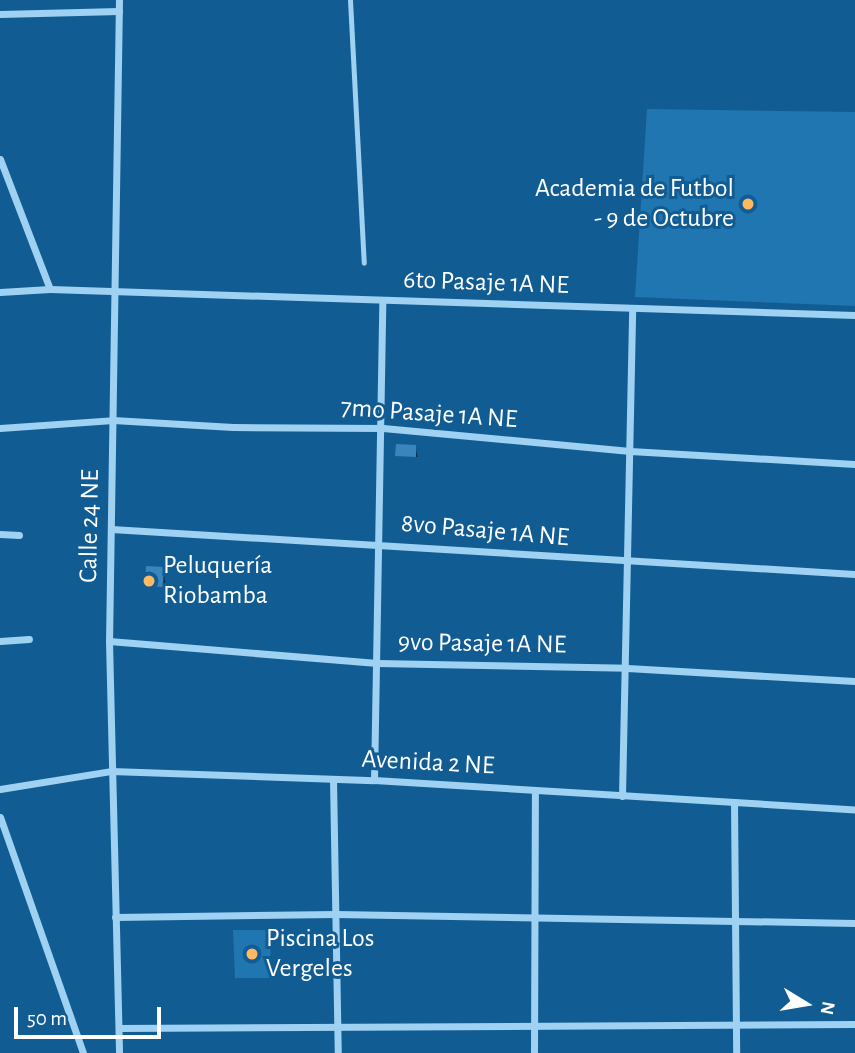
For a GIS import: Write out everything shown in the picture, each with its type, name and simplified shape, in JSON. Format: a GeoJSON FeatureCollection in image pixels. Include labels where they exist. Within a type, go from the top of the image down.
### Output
{"type":"FeatureCollection","features":[{"type":"Feature","properties":{"kind":"street","name":"Calle 24 NE"},"geometry":{"type":"LineString","coordinates":[[119,0],[109,641],[119,1053]]}},
{"type":"Feature","properties":{"kind":"street"},"geometry":{"type":"LineString","coordinates":[[0,14],[118,11]]}},
{"type":"Feature","properties":{"kind":"street"},"geometry":{"type":"LineString","coordinates":[[0,159],[4,180],[50,289]]}},
{"type":"Feature","properties":{"kind":"street","name":"6to Pasaje 1A NE"},"geometry":{"type":"LineString","coordinates":[[0,292],[116,289],[382,301],[855,316]]}},
{"type":"Feature","properties":{"kind":"street"},"geometry":{"type":"LineString","coordinates":[[374,780],[383,428],[382,301]]}},
{"type":"Feature","properties":{"kind":"street"},"geometry":{"type":"LineString","coordinates":[[622,796],[627,668],[632,309]]}},
{"type":"Feature","properties":{"kind":"street","name":"7mo Pasaje 1A NE"},"geometry":{"type":"LineString","coordinates":[[0,428],[113,420],[233,427],[383,428],[630,452],[855,464]]}},
{"type":"Feature","properties":{"kind":"street"},"geometry":{"type":"LineString","coordinates":[[0,423],[0,428]]}},
{"type":"Feature","properties":{"kind":"street","name":"8vo Pasaje 1A NE"},"geometry":{"type":"LineString","coordinates":[[111,529],[380,543],[629,564],[855,574]]}},
{"type":"Feature","properties":{"kind":"street"},"geometry":{"type":"LineString","coordinates":[[0,534],[19,535]]}},
{"type":"Feature","properties":{"kind":"street"},"geometry":{"type":"LineString","coordinates":[[0,641],[29,639]]}},
{"type":"Feature","properties":{"kind":"street","name":"9vo Pasaje 1A NE"},"geometry":{"type":"LineString","coordinates":[[109,641],[377,663],[627,668],[855,681]]}},
{"type":"Feature","properties":{"kind":"street","name":"Avenida 2 NE"},"geometry":{"type":"LineString","coordinates":[[0,789],[111,771],[374,780],[855,809]]}},
{"type":"Feature","properties":{"kind":"street"},"geometry":{"type":"LineString","coordinates":[[333,779],[338,1053]]}},
{"type":"Feature","properties":{"kind":"street"},"geometry":{"type":"LineString","coordinates":[[534,1053],[535,791]]}},
{"type":"Feature","properties":{"kind":"street"},"geometry":{"type":"LineString","coordinates":[[734,802],[736,1053]]}},
{"type":"Feature","properties":{"kind":"street"},"geometry":{"type":"LineString","coordinates":[[0,817],[83,1053]]}},
{"type":"Feature","properties":{"kind":"street"},"geometry":{"type":"LineString","coordinates":[[115,917],[336,914],[534,917],[735,925],[855,923]]}},
{"type":"Feature","properties":{"kind":"street"},"geometry":{"type":"LineString","coordinates":[[119,1028],[534,1023],[736,1027],[855,1024]]}},
{"type":"Feature","properties":{"kind":"lane"},"geometry":{"type":"LineString","coordinates":[[350,0],[364,263]]}},
{"type":"Feature","properties":{"kind":"shaded area","name":"Academia de Futbol - 9 de Octubre"},"geometry":{"type":"Polygon","coordinates":[[[647,109],[855,112],[855,306],[635,297],[647,109]]]}},
{"type":"Feature","properties":{"kind":"shaded area","name":"Piscina Los Vergeles"},"geometry":{"type":"Polygon","coordinates":[[[233,930],[271,930],[270,978],[235,978],[233,930]]]}},
{"type":"Feature","properties":{"kind":"building"},"geometry":{"type":"Polygon","coordinates":[[[396,444],[416,445],[416,457],[395,456],[396,444]]]}},
{"type":"Feature","properties":{"kind":"building"},"geometry":{"type":"Polygon","coordinates":[[[146,566],[164,567],[163,587],[145,586],[146,566]]]}},
{"type":"Feature","properties":{"kind":"place","name":"Academia de Futbol - 9 de Octubre"},"geometry":{"type":"Point","coordinates":[748,204]}},
{"type":"Feature","properties":{"kind":"place","name":"Peluquería Riobamba"},"geometry":{"type":"Point","coordinates":[149,581]}},
{"type":"Feature","properties":{"kind":"place","name":"Piscina Los Vergeles"},"geometry":{"type":"Point","coordinates":[252,954]}}]}
